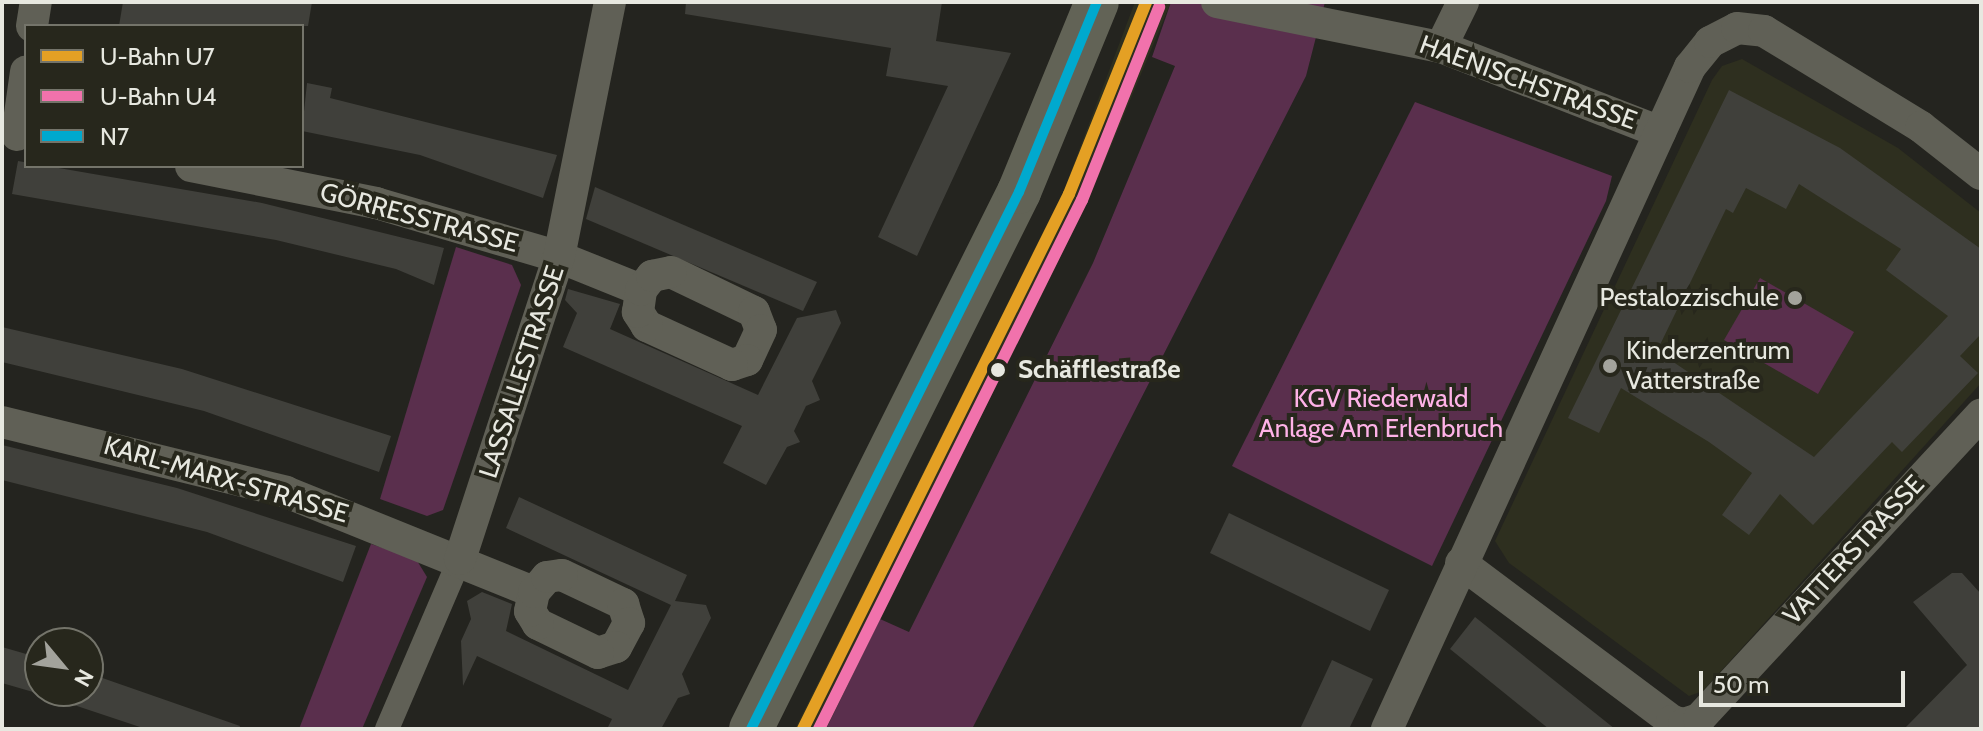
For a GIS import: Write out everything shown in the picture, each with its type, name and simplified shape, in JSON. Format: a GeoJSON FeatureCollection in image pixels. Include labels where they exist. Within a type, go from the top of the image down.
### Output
{"type":"FeatureCollection","features":[{"type":"Feature","properties":{"kind":"main road"},"geometry":{"type":"LineString","coordinates":[[751,729],[1019,192],[1097,2]]}},
{"type":"Feature","properties":{"kind":"street"},"geometry":{"type":"LineString","coordinates":[[32,24],[36,2]]}},
{"type":"Feature","properties":{"kind":"street","name":"LASSALLESTRASSE"},"geometry":{"type":"LineString","coordinates":[[387,729],[460,559],[559,257],[610,2]]}},
{"type":"Feature","properties":{"kind":"street","name":"HAENISCHSTRASSE"},"geometry":{"type":"LineString","coordinates":[[1217,2],[1441,47],[1660,132],[1700,52],[1722,33],[1751,27],[1921,127],[1981,174]]}},
{"type":"Feature","properties":{"kind":"street"},"geometry":{"type":"LineString","coordinates":[[1441,47],[1463,2]]}},
{"type":"Feature","properties":{"kind":"street"},"geometry":{"type":"LineString","coordinates":[[15,135],[24,83]]}},
{"type":"Feature","properties":{"kind":"street"},"geometry":{"type":"LineString","coordinates":[[1387,729],[1660,132]]}},
{"type":"Feature","properties":{"kind":"street","name":"GÖRRESSTRASSE"},"geometry":{"type":"LineString","coordinates":[[201,168],[376,203],[559,257],[641,290]]}},
{"type":"Feature","properties":{"kind":"street","name":"VATTERSTRASSE"},"geometry":{"type":"LineString","coordinates":[[1461,563],[1672,721],[1684,724],[1699,719],[1981,415]]}},
{"type":"Feature","properties":{"kind":"street","name":"KARL-MARX-STRASSE"},"geometry":{"type":"LineString","coordinates":[[2,422],[286,492],[460,559],[534,592]]}},
{"type":"Feature","properties":{"kind":"shaded area"},"geometry":{"type":"Polygon","coordinates":[[[1135,2],[1171,2],[1089,199],[826,729],[795,729],[1064,190],[1135,2]]]}},
{"type":"Feature","properties":{"kind":"shaded area","name":"Pestalozzischule"},"geometry":{"type":"Polygon","coordinates":[[[1742,59],[1898,148],[1981,213],[1981,383],[1703,691],[1689,696],[1509,563],[1495,541],[1712,80],[1722,66],[1742,59]]]}},
{"type":"Feature","properties":{"kind":"green space"},"geometry":{"type":"Polygon","coordinates":[[[1171,2],[1325,2],[1306,76],[972,729],[826,729],[880,619],[909,632],[1093,263],[1175,66],[1152,57],[1171,2]]]}},
{"type":"Feature","properties":{"kind":"green space","name":"KGV Riederwald Anlage Am Erlenbruch"},"geometry":{"type":"Polygon","coordinates":[[[1415,102],[1612,176],[1606,201],[1432,566],[1232,466],[1415,102]]]}},
{"type":"Feature","properties":{"kind":"green space"},"geometry":{"type":"Polygon","coordinates":[[[456,247],[512,265],[521,285],[443,510],[427,516],[380,499],[456,247]]]}},
{"type":"Feature","properties":{"kind":"green space"},"geometry":{"type":"Polygon","coordinates":[[[1760,278],[1854,332],[1818,394],[1724,340],[1760,278]]]}},
{"type":"Feature","properties":{"kind":"green space"},"geometry":{"type":"Polygon","coordinates":[[[371,544],[416,559],[427,577],[362,729],[299,729],[371,544]]]}},
{"type":"Feature","properties":{"kind":"building"},"geometry":{"type":"Polygon","coordinates":[[[123,2],[312,2],[308,26],[119,24],[123,2]]]}},
{"type":"Feature","properties":{"kind":"building"},"geometry":{"type":"Polygon","coordinates":[[[686,2],[942,2],[936,41],[1011,53],[917,256],[878,237],[948,86],[886,76],[891,48],[685,14],[686,2]]]}},
{"type":"Feature","properties":{"kind":"building"},"geometry":{"type":"Polygon","coordinates":[[[307,83],[332,88],[330,98],[557,155],[543,198],[420,155],[304,131],[307,83]]]}},
{"type":"Feature","properties":{"kind":"building"},"geometry":{"type":"Polygon","coordinates":[[[1729,90],[1840,148],[1981,249],[1981,334],[1960,356],[1978,373],[1902,452],[1892,442],[1813,525],[1780,494],[1749,535],[1722,515],[1752,473],[1709,442],[1621,388],[1599,433],[1568,418],[1729,90]],[[1799,184],[1786,209],[1746,188],[1733,213],[1726,209],[1657,351],[1814,457],[1948,316],[1886,270],[1901,249],[1799,184]]]}},
{"type":"Feature","properties":{"kind":"building"},"geometry":{"type":"Polygon","coordinates":[[[18,161],[24,162],[24,168],[59,168],[262,203],[444,248],[434,285],[396,269],[276,240],[12,194],[18,161]]]}},
{"type":"Feature","properties":{"kind":"building"},"geometry":{"type":"Polygon","coordinates":[[[595,187],[817,282],[803,311],[586,219],[595,187]]]}},
{"type":"Feature","properties":{"kind":"building"},"geometry":{"type":"Polygon","coordinates":[[[568,289],[620,304],[610,329],[758,395],[797,318],[836,310],[841,323],[812,381],[820,400],[806,406],[794,431],[800,442],[787,447],[766,485],[723,463],[742,426],[563,347],[577,313],[565,300],[568,289]]]}},
{"type":"Feature","properties":{"kind":"building"},"geometry":{"type":"Polygon","coordinates":[[[2,327],[182,369],[391,436],[379,472],[204,411],[2,362],[2,327]]]}},
{"type":"Feature","properties":{"kind":"building"},"geometry":{"type":"Polygon","coordinates":[[[2,445],[177,488],[356,546],[343,582],[207,532],[2,480],[2,445]]]}},
{"type":"Feature","properties":{"kind":"building"},"geometry":{"type":"Polygon","coordinates":[[[519,497],[687,575],[675,601],[706,605],[711,618],[682,674],[690,694],[678,698],[661,729],[607,729],[612,719],[477,656],[463,686],[461,641],[471,619],[467,601],[482,592],[512,604],[506,631],[628,690],[671,605],[506,528],[519,497]]]}},
{"type":"Feature","properties":{"kind":"building"},"geometry":{"type":"Polygon","coordinates":[[[1229,513],[1389,590],[1370,631],[1210,553],[1229,513]]]}},
{"type":"Feature","properties":{"kind":"building"},"geometry":{"type":"Polygon","coordinates":[[[1952,573],[1962,573],[1981,594],[1981,729],[1904,729],[1967,665],[1913,602],[1952,573]]]}},
{"type":"Feature","properties":{"kind":"building"},"geometry":{"type":"Polygon","coordinates":[[[1475,617],[1615,729],[1549,729],[1450,649],[1475,617]]]}},
{"type":"Feature","properties":{"kind":"building"},"geometry":{"type":"Polygon","coordinates":[[[2,647],[24,653],[24,689],[2,683],[2,647]]]}},
{"type":"Feature","properties":{"kind":"building"},"geometry":{"type":"Polygon","coordinates":[[[1332,660],[1373,679],[1349,729],[1300,729],[1332,660]]]}},
{"type":"Feature","properties":{"kind":"building"},"geometry":{"type":"Polygon","coordinates":[[[104,679],[240,726],[239,729],[146,729],[80,707],[104,707],[104,679]]]}},
{"type":"Feature","properties":{"kind":"metro line","name":"U7"},"geometry":{"type":"LineString","coordinates":[[803,729],[1069,194],[1146,2]]}},
{"type":"Feature","properties":{"kind":"metro line","name":"U4"},"geometry":{"type":"LineString","coordinates":[[819,729],[1082,200],[1159,7]]}},
{"type":"Feature","properties":{"kind":"transit line","name":"N7"},"geometry":{"type":"LineString","coordinates":[[751,729],[1019,192],[1097,2]]}},
{"type":"Feature","properties":{"kind":"place","name":"Pestalozzischule"},"geometry":{"type":"Point","coordinates":[1795,298]}},
{"type":"Feature","properties":{"kind":"place","name":"Kinderzentrum Vatterstraße"},"geometry":{"type":"Point","coordinates":[1610,366]}},
{"type":"Feature","properties":{"kind":"place","name":"Schäfflestraße"},"geometry":{"type":"Point","coordinates":[998,370]}}]}
